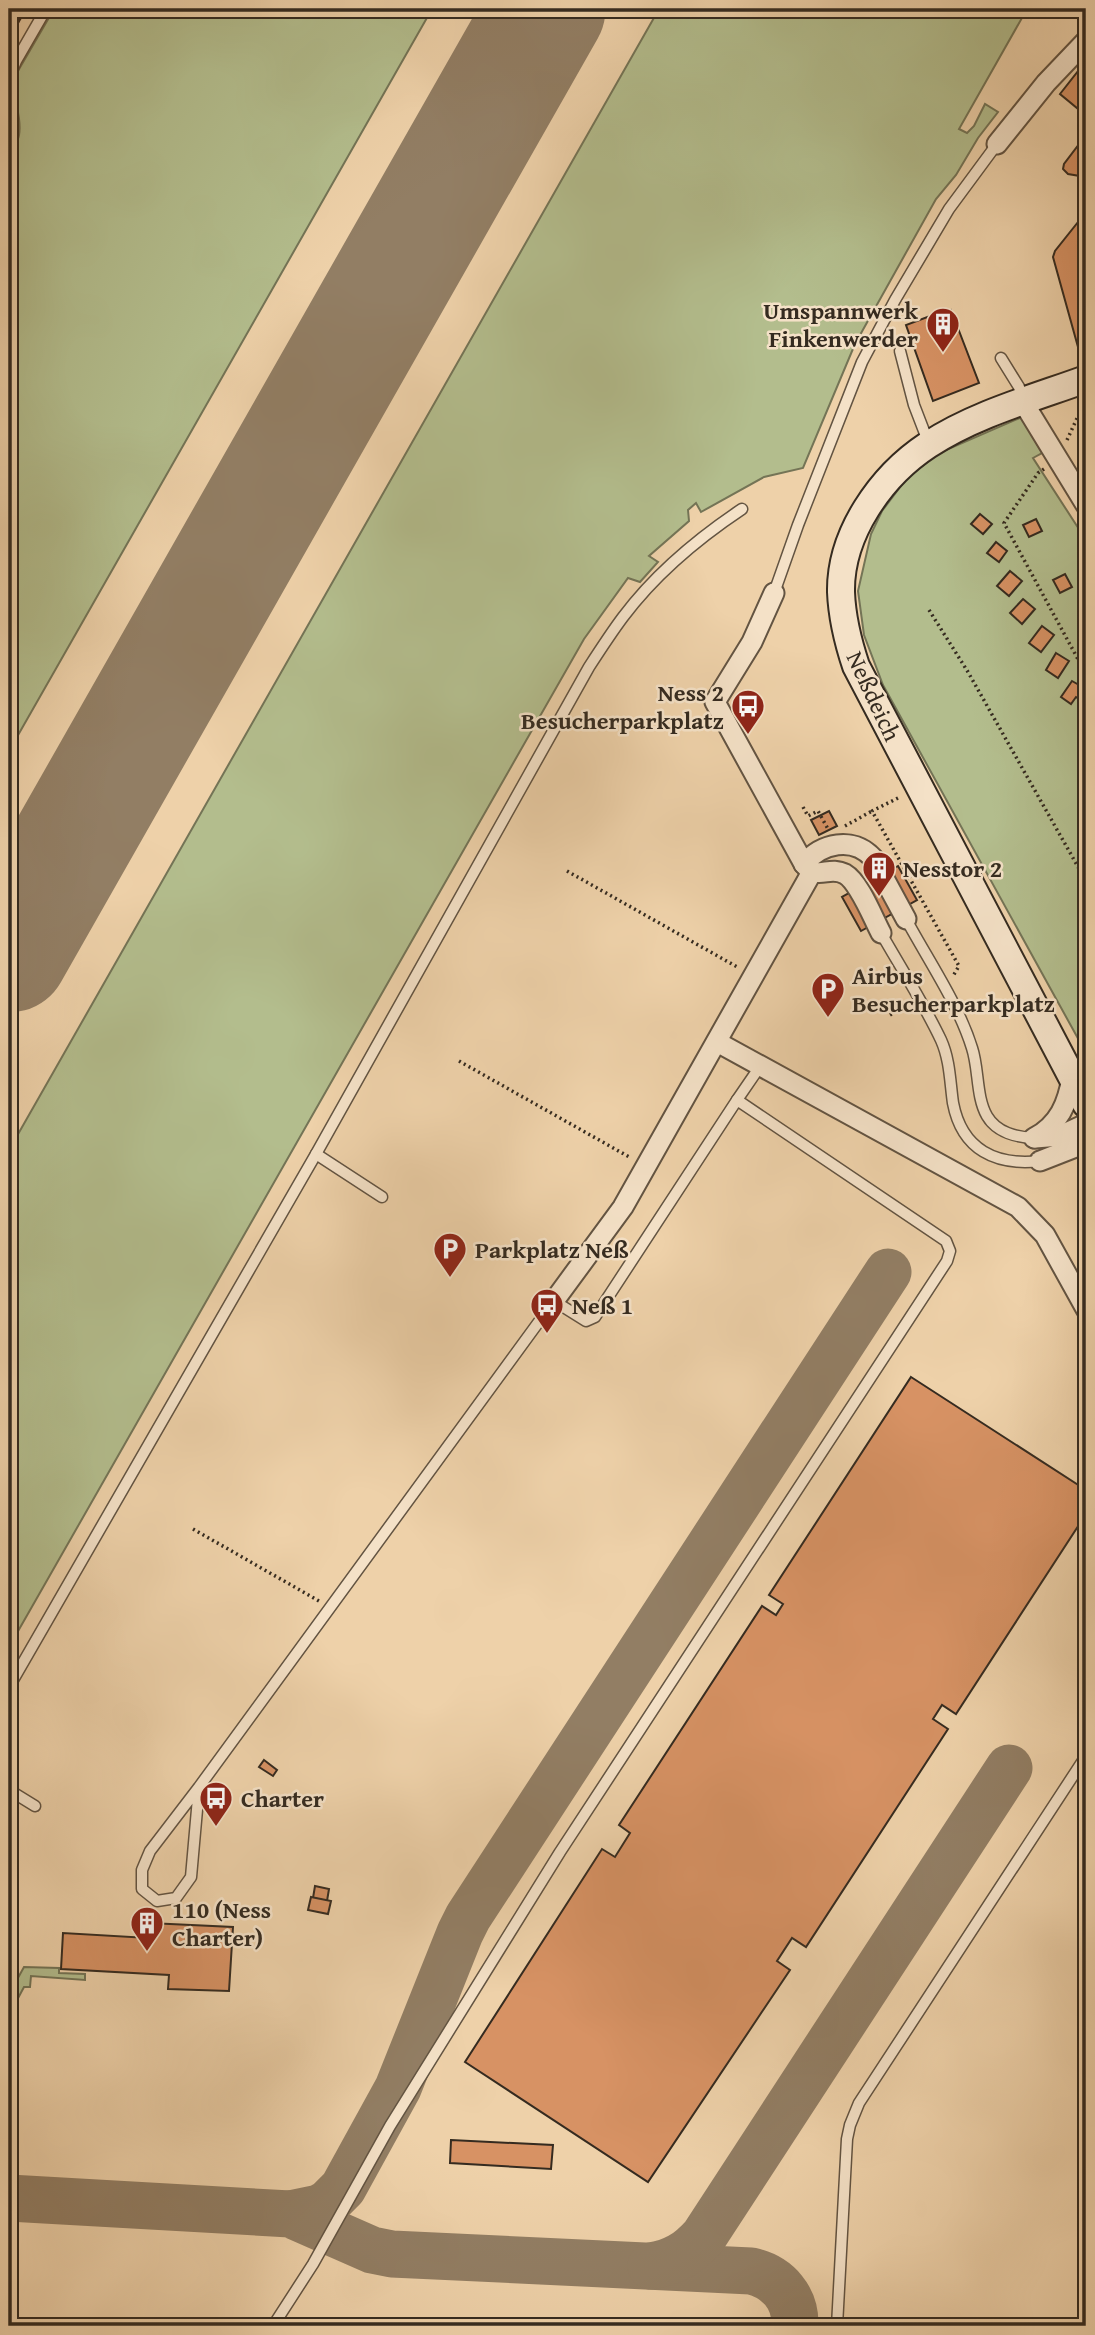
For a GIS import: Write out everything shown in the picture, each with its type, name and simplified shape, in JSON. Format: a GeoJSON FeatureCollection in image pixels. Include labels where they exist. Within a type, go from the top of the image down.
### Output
{"type":"FeatureCollection","features":[{"type":"Feature","properties":{"kind":"street"},"geometry":{"type":"LineString","coordinates":[[997,144],[1046,83],[1086,41]]}},
{"type":"Feature","properties":{"kind":"street","name":"Neßdeich"},"geometry":{"type":"LineString","coordinates":[[1086,379],[953,431],[911,458],[884,485],[857,528],[843,569],[841,590],[845,628],[856,666],[865,685],[1086,1104]]}},
{"type":"Feature","properties":{"kind":"street"},"geometry":{"type":"LineString","coordinates":[[1023,402],[1086,505]]}},
{"type":"Feature","properties":{"kind":"street"},"geometry":{"type":"LineString","coordinates":[[774,593],[752,642],[715,702],[808,868]]}},
{"type":"Feature","properties":{"kind":"street"},"geometry":{"type":"LineString","coordinates":[[554,1301],[623,1207],[754,976],[819,850],[845,836],[866,850],[906,919]]}},
{"type":"Feature","properties":{"kind":"street"},"geometry":{"type":"LineString","coordinates":[[808,868],[837,872],[850,879],[881,933]]}},
{"type":"Feature","properties":{"kind":"street"},"geometry":{"type":"LineString","coordinates":[[717,1042],[1018,1207],[1045,1235],[1086,1309]]}},
{"type":"Feature","properties":{"kind":"street"},"geometry":{"type":"LineString","coordinates":[[1034,1138],[1048,1129],[1063,1111],[1072,1077]]}},
{"type":"Feature","properties":{"kind":"street"},"geometry":{"type":"LineString","coordinates":[[1034,1138],[1060,1136],[1086,1124]]}},
{"type":"Feature","properties":{"kind":"street"},"geometry":{"type":"LineString","coordinates":[[1040,1161],[1086,1143]]}},
{"type":"Feature","properties":{"kind":"lane"},"geometry":{"type":"LineString","coordinates":[[9,78],[46,9]]}},
{"type":"Feature","properties":{"kind":"lane"},"geometry":{"type":"LineString","coordinates":[[9,111],[9,135]]}},
{"type":"Feature","properties":{"kind":"lane"},"geometry":{"type":"LineString","coordinates":[[774,593],[797,525],[862,362],[949,209],[997,144]]}},
{"type":"Feature","properties":{"kind":"lane"},"geometry":{"type":"LineString","coordinates":[[900,351],[914,405],[929,444]]}},
{"type":"Feature","properties":{"kind":"lane"},"geometry":{"type":"LineString","coordinates":[[1001,358],[1019,387],[1023,402]]}},
{"type":"Feature","properties":{"kind":"lane"},"geometry":{"type":"LineString","coordinates":[[9,1687],[316,1154],[589,667],[623,617],[659,576],[705,534],[743,509]]}},
{"type":"Feature","properties":{"kind":"lane"},"geometry":{"type":"LineString","coordinates":[[906,919],[965,1030],[977,1066],[988,1117],[1009,1134],[1034,1138]]}},
{"type":"Feature","properties":{"kind":"lane"},"geometry":{"type":"LineString","coordinates":[[881,933],[941,1041],[949,1066],[957,1118],[964,1133],[978,1148],[997,1159],[1010,1163],[1040,1161]]}},
{"type":"Feature","properties":{"kind":"lane"},"geometry":{"type":"LineString","coordinates":[[200,1787],[191,1877],[176,1898],[156,1901],[142,1889],[142,1870],[150,1851],[200,1787],[554,1301],[584,1320],[593,1319],[761,1065]]}},
{"type":"Feature","properties":{"kind":"lane"},"geometry":{"type":"LineString","coordinates":[[274,2326],[313,2264],[390,2126],[560,1852],[949,1256],[948,1245],[942,1237],[737,1100]]}},
{"type":"Feature","properties":{"kind":"lane"},"geometry":{"type":"LineString","coordinates":[[316,1154],[382,1197]]}},
{"type":"Feature","properties":{"kind":"lane"},"geometry":{"type":"LineString","coordinates":[[837,2326],[846,2147],[850,2125],[859,2103],[1086,1756]]}},
{"type":"Feature","properties":{"kind":"lane"},"geometry":{"type":"LineString","coordinates":[[9,1790],[35,1806]]}},
{"type":"Feature","properties":{"kind":"path"},"geometry":{"type":"LineString","coordinates":[[1086,401],[1071,427],[1062,467],[1038,473],[1004,523],[1086,674]]}},
{"type":"Feature","properties":{"kind":"path"},"geometry":{"type":"LineString","coordinates":[[929,610],[968,672],[1086,881]]}},
{"type":"Feature","properties":{"kind":"path"},"geometry":{"type":"LineString","coordinates":[[803,807],[808,816],[818,811],[831,834]]}},
{"type":"Feature","properties":{"kind":"path"},"geometry":{"type":"LineString","coordinates":[[845,836],[872,811]]}},
{"type":"Feature","properties":{"kind":"path"},"geometry":{"type":"LineString","coordinates":[[567,871],[754,976]]}},
{"type":"Feature","properties":{"kind":"path"},"geometry":{"type":"LineString","coordinates":[[459,1060],[646,1166]]}},
{"type":"Feature","properties":{"kind":"path"},"geometry":{"type":"LineString","coordinates":[[193,1529],[331,1608]]}},
{"type":"Feature","properties":{"kind":"green space"},"geometry":{"type":"Polygon","coordinates":[[[54,9],[432,9],[9,751],[9,156],[18,140],[20,128],[14,91],[15,76],[54,9]]]}},
{"type":"Feature","properties":{"kind":"green space"},"geometry":{"type":"Polygon","coordinates":[[[659,9],[1027,9],[959,129],[967,133],[974,126],[985,104],[998,112],[978,138],[956,175],[936,199],[855,344],[803,468],[764,477],[701,512],[696,503],[688,510],[689,521],[649,556],[658,562],[640,582],[628,578],[584,639],[9,1647],[9,1150],[659,9]]]}},
{"type":"Feature","properties":{"kind":"green space"},"geometry":{"type":"Polygon","coordinates":[[[1022,417],[1042,453],[1033,458],[1086,540],[1086,1053],[883,685],[864,635],[858,591],[871,534],[882,511],[907,478],[939,453],[1022,417]]]}},
{"type":"Feature","properties":{"kind":"green space"},"geometry":{"type":"Polygon","coordinates":[[[24,1967],[59,1968],[59,1973],[85,1974],[85,1980],[31,1976],[30,1987],[24,1987],[9,2015],[9,1994],[24,1967]]]}},
{"type":"Feature","properties":{"kind":"building"},"geometry":{"type":"Polygon","coordinates":[[[9,9],[26,9],[9,39],[9,9]]]}},
{"type":"Feature","properties":{"kind":"building"},"geometry":{"type":"Polygon","coordinates":[[[1086,61],[1086,109],[1083,113],[1060,94],[1086,61]]]}},
{"type":"Feature","properties":{"kind":"building"},"geometry":{"type":"Polygon","coordinates":[[[1086,135],[1086,177],[1068,174],[1063,169],[1064,164],[1086,135]]]}},
{"type":"Feature","properties":{"kind":"building"},"geometry":{"type":"Polygon","coordinates":[[[1086,212],[1086,350],[1078,347],[1053,257],[1086,212]]]}},
{"type":"Feature","properties":{"kind":"building","name":"Umspannwerk Finkenwerder"},"geometry":{"type":"Polygon","coordinates":[[[951,310],[979,383],[933,401],[906,325],[951,310]]]}},
{"type":"Feature","properties":{"kind":"building"},"geometry":{"type":"Polygon","coordinates":[[[980,514],[992,524],[983,534],[971,524],[980,514]]]}},
{"type":"Feature","properties":{"kind":"building"},"geometry":{"type":"Polygon","coordinates":[[[1036,519],[1042,531],[1029,537],[1023,525],[1036,519]]]}},
{"type":"Feature","properties":{"kind":"building"},"geometry":{"type":"Polygon","coordinates":[[[996,542],[1007,551],[999,562],[987,553],[996,542]]]}},
{"type":"Feature","properties":{"kind":"building"},"geometry":{"type":"Polygon","coordinates":[[[1010,571],[1022,581],[1009,596],[997,586],[1010,571]]]}},
{"type":"Feature","properties":{"kind":"building"},"geometry":{"type":"Polygon","coordinates":[[[1065,574],[1072,587],[1060,593],[1053,580],[1065,574]]]}},
{"type":"Feature","properties":{"kind":"building"},"geometry":{"type":"Polygon","coordinates":[[[1023,599],[1035,609],[1022,624],[1010,613],[1023,599]]]}},
{"type":"Feature","properties":{"kind":"building"},"geometry":{"type":"Polygon","coordinates":[[[1042,626],[1054,635],[1041,652],[1029,643],[1042,626]]]}},
{"type":"Feature","properties":{"kind":"building"},"geometry":{"type":"Polygon","coordinates":[[[1056,653],[1069,661],[1058,678],[1046,670],[1056,653]]]}},
{"type":"Feature","properties":{"kind":"building"},"geometry":{"type":"Polygon","coordinates":[[[1072,681],[1086,689],[1079,699],[1076,697],[1071,704],[1061,697],[1072,681]]]}},
{"type":"Feature","properties":{"kind":"building"},"geometry":{"type":"Polygon","coordinates":[[[829,811],[837,826],[819,835],[811,820],[829,811]]]}},
{"type":"Feature","properties":{"kind":"building","name":"Nesstor 2"},"geometry":{"type":"Polygon","coordinates":[[[898,866],[917,900],[861,931],[842,897],[898,866]]]}},
{"type":"Feature","properties":{"kind":"building"},"geometry":{"type":"Polygon","coordinates":[[[911,1377],[1086,1490],[1086,1514],[956,1714],[942,1705],[933,1719],[948,1729],[806,1947],[792,1938],[777,1961],[790,1970],[648,2182],[465,2062],[602,1849],[615,1857],[630,1833],[619,1825],[762,1606],[776,1615],[783,1604],[769,1595],[911,1377]]]}},
{"type":"Feature","properties":{"kind":"building"},"geometry":{"type":"Polygon","coordinates":[[[264,1760],[277,1770],[273,1776],[259,1767],[264,1760]]]}},
{"type":"Feature","properties":{"kind":"building"},"geometry":{"type":"Polygon","coordinates":[[[315,1886],[329,1889],[327,1901],[313,1898],[315,1886]]]}},
{"type":"Feature","properties":{"kind":"building"},"geometry":{"type":"Polygon","coordinates":[[[311,1897],[331,1901],[328,1914],[308,1910],[311,1897]]]}},
{"type":"Feature","properties":{"kind":"building","name":"110 (Ness Charter)"},"geometry":{"type":"Polygon","coordinates":[[[149,1923],[233,1927],[229,1991],[168,1989],[169,1975],[61,1969],[63,1933],[148,1938],[149,1923]]]}},
{"type":"Feature","properties":{"kind":"building"},"geometry":{"type":"Polygon","coordinates":[[[451,2140],[553,2145],[551,2169],[450,2163],[451,2140]]]}},
{"type":"Feature","properties":{"kind":"taxiway"},"geometry":{"type":"LineString","coordinates":[[9,862],[28,859],[76,834]]}},
{"type":"Feature","properties":{"kind":"taxiway"},"geometry":{"type":"LineString","coordinates":[[9,919],[13,939],[9,951]]}},
{"type":"Feature","properties":{"kind":"taxiway"},"geometry":{"type":"LineString","coordinates":[[290,2214],[319,2208],[343,2188],[398,2088],[468,1917],[888,1272]]}},
{"type":"Feature","properties":{"kind":"taxiway"},"geometry":{"type":"LineString","coordinates":[[651,2266],[680,2256],[704,2236],[1009,1768]]}},
{"type":"Feature","properties":{"kind":"taxiway"},"geometry":{"type":"LineString","coordinates":[[9,2198],[290,2214],[372,2250],[392,2254],[751,2271],[769,2278],[784,2290],[792,2306],[795,2326]]}},
{"type":"Feature","properties":{"kind":"runway"},"geometry":{"type":"LineString","coordinates":[[9,953],[546,9]]}},
{"type":"Feature","properties":{"kind":"place","name":"Umspannwerk Finkenwerder"},"geometry":{"type":"Point","coordinates":[943,354]}},
{"type":"Feature","properties":{"kind":"place","name":"Ness 2 Besucherparkplatz"},"geometry":{"type":"Point","coordinates":[748,736]}},
{"type":"Feature","properties":{"kind":"place","name":"Nesstor 2"},"geometry":{"type":"Point","coordinates":[879,898]}},
{"type":"Feature","properties":{"kind":"place","name":"Airbus Besucherparkplatz"},"geometry":{"type":"Point","coordinates":[828,1019]}},
{"type":"Feature","properties":{"kind":"place","name":"Parkplatz Neß"},"geometry":{"type":"Point","coordinates":[450,1279]}},
{"type":"Feature","properties":{"kind":"place","name":"Neß 1"},"geometry":{"type":"Point","coordinates":[547,1335]}},
{"type":"Feature","properties":{"kind":"place","name":"Charter"},"geometry":{"type":"Point","coordinates":[216,1828]}},
{"type":"Feature","properties":{"kind":"place","name":"110 (Ness Charter)"},"geometry":{"type":"Point","coordinates":[147,1953]}}]}
